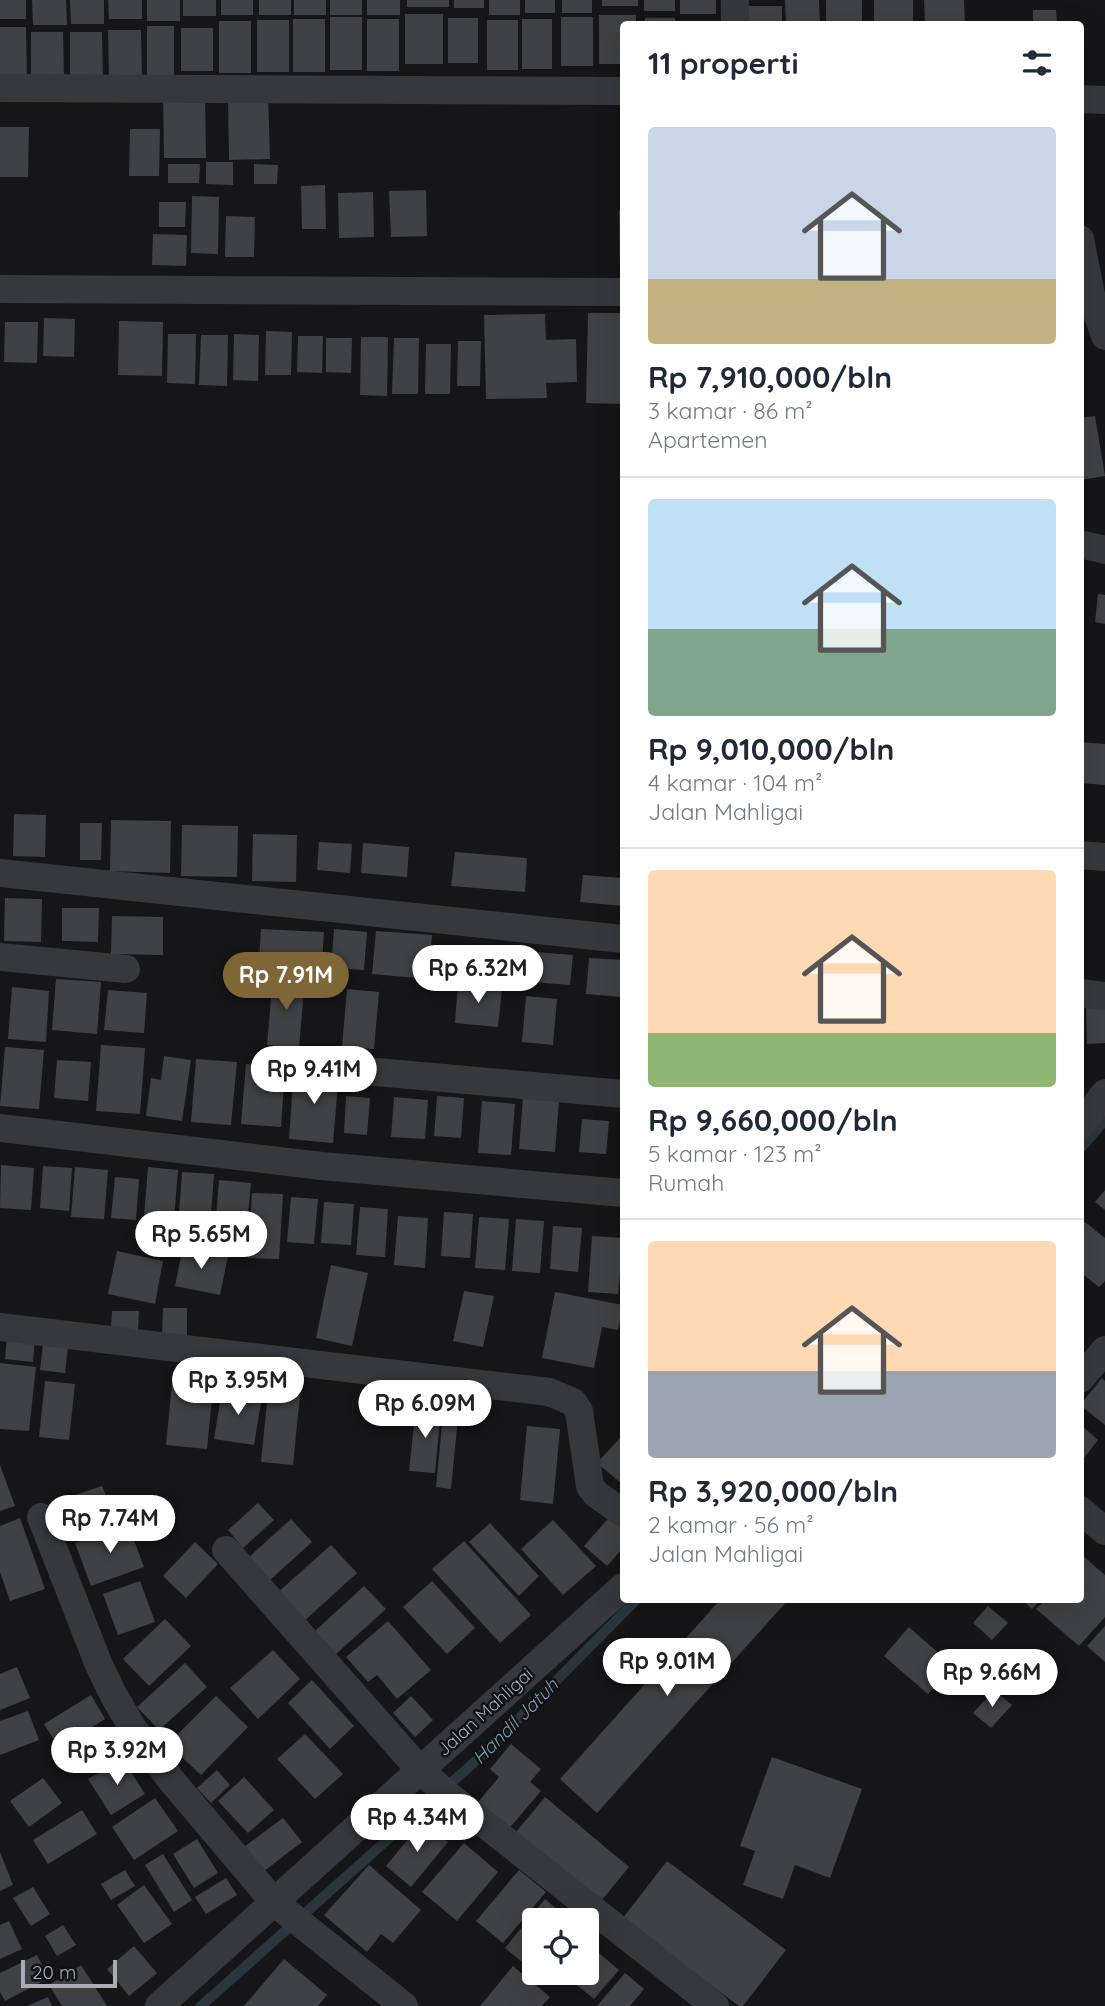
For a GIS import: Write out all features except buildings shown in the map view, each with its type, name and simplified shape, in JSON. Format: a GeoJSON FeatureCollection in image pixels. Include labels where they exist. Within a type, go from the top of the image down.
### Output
{"type":"FeatureCollection","features":[{"type":"Feature","properties":{"kind":"street"},"geometry":{"type":"LineString","coordinates":[[735,0],[735,21]]}},
{"type":"Feature","properties":{"kind":"street"},"geometry":{"type":"LineString","coordinates":[[0,88],[620,91]]}},
{"type":"Feature","properties":{"kind":"street"},"geometry":{"type":"LineString","coordinates":[[1084,99],[1105,100]]}},
{"type":"Feature","properties":{"kind":"street"},"geometry":{"type":"LineString","coordinates":[[0,289],[620,292]]}},
{"type":"Feature","properties":{"kind":"street"},"geometry":{"type":"LineString","coordinates":[[1085,295],[1105,336]]}},
{"type":"Feature","properties":{"kind":"street"},"geometry":{"type":"LineString","coordinates":[[1084,545],[1105,550]]}},
{"type":"Feature","properties":{"kind":"street"},"geometry":{"type":"LineString","coordinates":[[1084,855],[1105,857]]}},
{"type":"Feature","properties":{"kind":"street"},"geometry":{"type":"LineString","coordinates":[[0,873],[620,939]]}},
{"type":"Feature","properties":{"kind":"street"},"geometry":{"type":"LineString","coordinates":[[0,957],[126,969]]}},
{"type":"Feature","properties":{"kind":"street"},"geometry":{"type":"LineString","coordinates":[[1084,993],[1105,996]]}},
{"type":"Feature","properties":{"kind":"street"},"geometry":{"type":"LineString","coordinates":[[365,1071],[620,1094]]}},
{"type":"Feature","properties":{"kind":"street"},"geometry":{"type":"LineString","coordinates":[[1084,1121],[1105,1093]]}},
{"type":"Feature","properties":{"kind":"street"},"geometry":{"type":"LineString","coordinates":[[0,1128],[322,1166],[620,1193]]}},
{"type":"Feature","properties":{"kind":"street"},"geometry":{"type":"LineString","coordinates":[[0,1327],[548,1392],[573,1402],[579,1411],[590,1486],[620,1511]]}},
{"type":"Feature","properties":{"kind":"street"},"geometry":{"type":"LineString","coordinates":[[1084,1374],[1105,1350]]}},
{"type":"Feature","properties":{"kind":"street"},"geometry":{"type":"LineString","coordinates":[[1084,1513],[1105,1531]]}},
{"type":"Feature","properties":{"kind":"street"},"geometry":{"type":"LineString","coordinates":[[41,1517],[99,1665],[132,1727],[171,1780],[289,1915],[404,2006]]}},
{"type":"Feature","properties":{"kind":"street"},"geometry":{"type":"LineString","coordinates":[[226,1550],[435,1783],[715,2006]]}},
{"type":"Feature","properties":{"kind":"street","name":"Jalan Mahligai"},"geometry":{"type":"LineString","coordinates":[[159,2006],[289,1915],[435,1783],[620,1590]]}},
{"type":"Feature","properties":{"kind":"waterway","name":"Handil Jatuh"},"geometry":{"type":"LineString","coordinates":[[1084,1144],[1105,1120]]}},
{"type":"Feature","properties":{"kind":"waterway","name":"Handil Jatuh"},"geometry":{"type":"LineString","coordinates":[[201,2006],[488,1750],[633,1603]]}}]}
